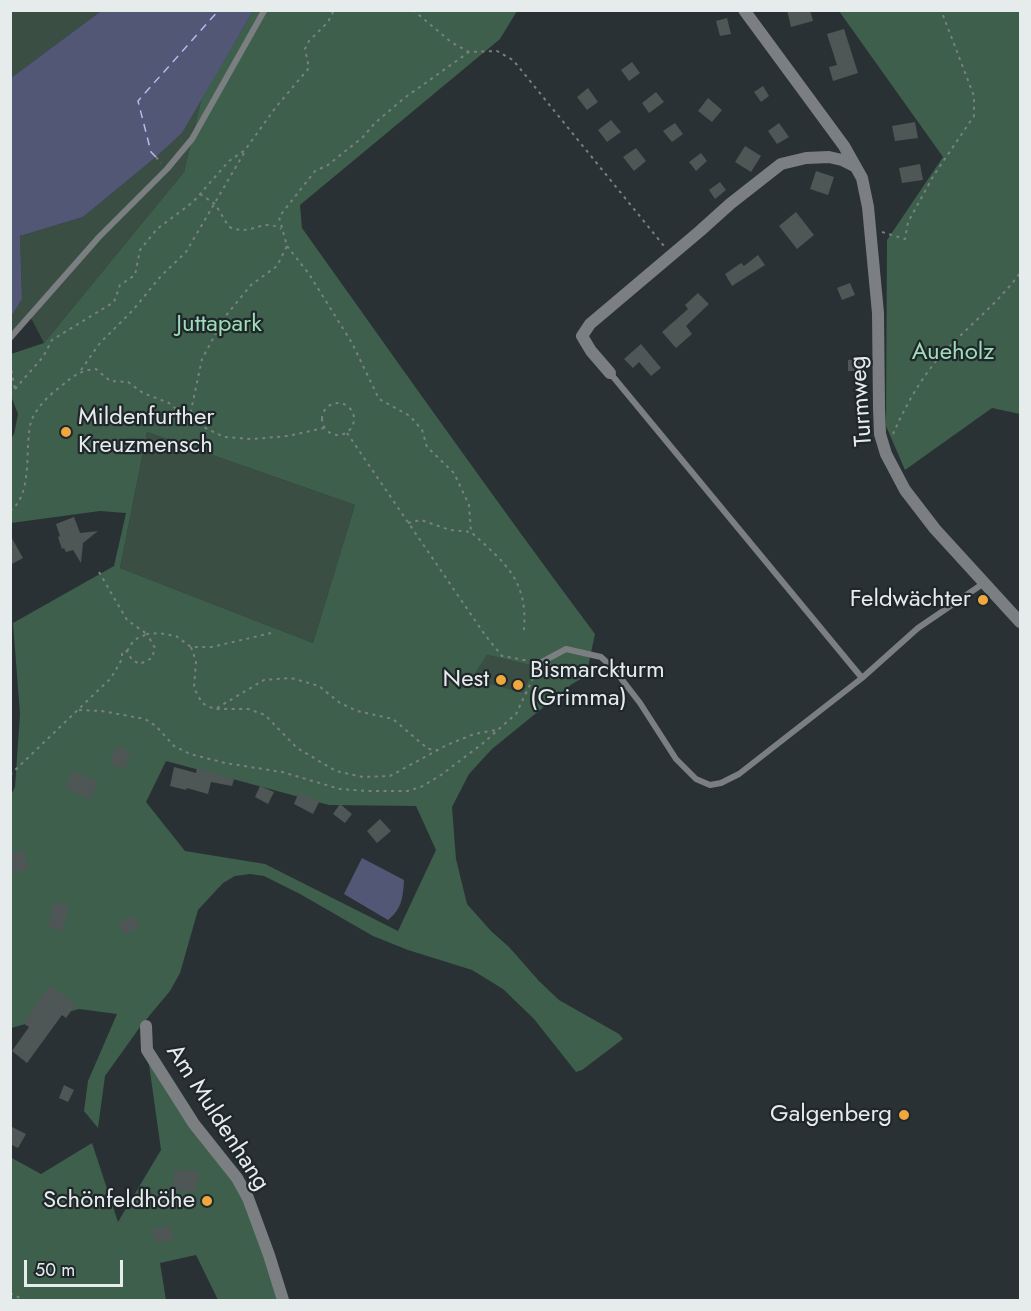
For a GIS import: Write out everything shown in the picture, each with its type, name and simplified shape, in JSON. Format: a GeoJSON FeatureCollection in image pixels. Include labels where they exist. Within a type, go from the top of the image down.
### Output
{"type":"FeatureCollection","features":[{"type":"Feature","properties":{"kind":"street","name":"Turmweg"},"geometry":{"type":"LineString","coordinates":[[744,10],[844,146],[862,178],[878,313],[880,434],[886,454],[905,490],[934,529],[1020,622]]}},
{"type":"Feature","properties":{"kind":"street"},"geometry":{"type":"LineString","coordinates":[[610,373],[591,351],[582,336],[590,324],[730,204],[781,164],[806,158],[828,157],[842,160],[856,167]]}},
{"type":"Feature","properties":{"kind":"street","name":"Am Muldenhang"},"geometry":{"type":"LineString","coordinates":[[146,1026],[147,1050],[194,1124],[237,1178],[248,1198],[283,1300]]}},
{"type":"Feature","properties":{"kind":"lane"},"geometry":{"type":"LineString","coordinates":[[10,338],[99,237],[167,169],[192,139],[264,11]]}},
{"type":"Feature","properties":{"kind":"lane"},"geometry":{"type":"LineString","coordinates":[[610,373],[862,678]]}},
{"type":"Feature","properties":{"kind":"lane"},"geometry":{"type":"LineString","coordinates":[[540,663],[566,649],[601,657],[613,668],[640,703],[676,759],[696,779],[710,785],[721,783],[739,774],[862,678],[918,628],[984,583]]}},
{"type":"Feature","properties":{"kind":"path"},"geometry":{"type":"LineString","coordinates":[[10,511],[22,492],[27,474],[30,423],[50,395],[80,371],[100,343],[186,252],[245,150],[276,107],[309,68],[305,49],[309,41],[328,22],[334,10]]}},
{"type":"Feature","properties":{"kind":"path"},"geometry":{"type":"LineString","coordinates":[[414,10],[451,42],[469,52],[497,51],[513,60],[671,256]]}},
{"type":"Feature","properties":{"kind":"path"},"geometry":{"type":"LineString","coordinates":[[870,232],[878,231],[905,238],[908,222],[934,175],[974,116],[974,96],[941,10]]}},
{"type":"Feature","properties":{"kind":"path"},"geometry":{"type":"LineString","coordinates":[[469,52],[403,99],[375,123],[363,137],[328,165],[315,171],[279,217],[287,246],[309,274],[352,343],[379,399],[410,417],[422,430],[427,447],[454,473],[469,506],[471,532]]}},
{"type":"Feature","properties":{"kind":"path"},"geometry":{"type":"LineString","coordinates":[[10,363],[15,389],[43,357],[52,340],[114,302],[120,285],[135,275],[140,250],[157,229],[193,202],[229,161],[245,150]]}},
{"type":"Feature","properties":{"kind":"path"},"geometry":{"type":"LineString","coordinates":[[200,194],[215,204],[229,227],[247,231],[273,224],[281,229]]}},
{"type":"Feature","properties":{"kind":"path"},"geometry":{"type":"LineString","coordinates":[[189,420],[202,359],[224,318],[251,285],[277,266],[287,246]]}},
{"type":"Feature","properties":{"kind":"path"},"geometry":{"type":"LineString","coordinates":[[886,454],[902,413],[937,360],[1007,292],[1020,273]]}},
{"type":"Feature","properties":{"kind":"path"},"geometry":{"type":"LineString","coordinates":[[80,371],[96,369],[110,381],[128,382],[143,393],[169,402],[189,420],[215,434],[242,439],[288,436],[324,428]]}},
{"type":"Feature","properties":{"kind":"path"},"geometry":{"type":"LineString","coordinates":[[341,403],[352,410],[354,422],[347,433],[334,435],[324,428],[322,415],[329,405],[341,403]]}},
{"type":"Feature","properties":{"kind":"path"},"geometry":{"type":"LineString","coordinates":[[79,710],[102,711],[145,719],[156,726],[174,746],[190,754],[225,763],[282,772],[340,789],[368,791],[407,791],[421,787],[458,763],[516,714],[540,663],[502,656],[485,635],[347,433]]}},
{"type":"Feature","properties":{"kind":"path"},"geometry":{"type":"LineString","coordinates":[[408,523],[421,520],[450,530],[471,532],[505,563],[519,586],[526,612],[524,630]]}},
{"type":"Feature","properties":{"kind":"path"},"geometry":{"type":"LineString","coordinates":[[99,572],[128,620],[147,634],[155,648],[152,658],[140,664],[132,660],[127,651]]}},
{"type":"Feature","properties":{"kind":"path"},"geometry":{"type":"LineString","coordinates":[[10,775],[111,678],[122,659],[122,652],[127,651],[134,640],[147,634],[159,633],[176,636],[191,647],[196,661],[194,688],[202,704],[214,709],[248,709],[265,716],[297,748],[336,771],[363,777],[390,776],[474,734],[498,730]]}},
{"type":"Feature","properties":{"kind":"path"},"geometry":{"type":"LineString","coordinates":[[191,647],[212,647],[271,633]]}},
{"type":"Feature","properties":{"kind":"path"},"geometry":{"type":"LineString","coordinates":[[214,709],[264,680],[291,678],[319,686],[340,703],[357,711],[393,719],[428,749],[438,750]]}},
{"type":"Feature","properties":{"kind":"path"},"geometry":{"type":"LineString","coordinates":[[10,1293],[24,1300]]}},
{"type":"Feature","properties":{"kind":"green space"},"geometry":{"type":"Polygon","coordinates":[[[11,10],[101,10],[101,11],[11,78],[11,10]]]}},
{"type":"Feature","properties":{"kind":"green space","name":"Juttapark"},"geometry":{"type":"Polygon","coordinates":[[[253,11],[517,11],[500,39],[300,205],[302,228],[595,634],[586,676],[572,684],[492,749],[469,774],[452,807],[456,859],[467,904],[559,1000],[619,1034],[623,1039],[582,1070],[576,1072],[534,1019],[503,989],[472,970],[408,950],[373,936],[300,894],[264,876],[250,874],[235,876],[223,883],[198,910],[180,973],[170,991],[140,1027],[105,1076],[98,1128],[84,1111],[88,1081],[117,1014],[79,1009],[11,1028],[10,797],[15,787],[20,714],[13,623],[114,566],[126,513],[100,511],[11,523],[11,439],[18,414],[11,396],[11,354],[44,343],[184,172],[202,97],[253,11]],[[147,432],[120,568],[313,643],[355,505],[147,432]],[[487,655],[471,679],[523,693],[535,666],[487,655]],[[166,761],[146,802],[185,851],[265,864],[398,931],[436,850],[416,806],[329,805],[166,761]]]}},
{"type":"Feature","properties":{"kind":"green space","name":"Aueholz"},"geometry":{"type":"Polygon","coordinates":[[[839,11],[1020,11],[1020,414],[992,408],[905,470],[886,426],[887,240],[943,157],[839,11]]]}},
{"type":"Feature","properties":{"kind":"green space"},"geometry":{"type":"Polygon","coordinates":[[[202,97],[184,172],[44,343],[30,316],[11,338],[11,317],[22,299],[20,236],[83,217],[182,133],[202,97]]]}},
{"type":"Feature","properties":{"kind":"green space"},"geometry":{"type":"Polygon","coordinates":[[[147,432],[355,505],[313,643],[120,568],[147,432]]]}},
{"type":"Feature","properties":{"kind":"green space"},"geometry":{"type":"Polygon","coordinates":[[[487,655],[535,666],[523,694],[470,679],[487,655]]]}},
{"type":"Feature","properties":{"kind":"green space"},"geometry":{"type":"Polygon","coordinates":[[[147,1050],[237,1178],[283,1300],[218,1300],[196,1255],[160,1263],[166,1300],[11,1300],[10,1157],[41,1174],[92,1143],[118,1222],[161,1150],[147,1050]]]}},
{"type":"Feature","properties":{"kind":"water"},"geometry":{"type":"Polygon","coordinates":[[[101,11],[253,11],[182,133],[83,217],[20,236],[22,299],[11,317],[11,78],[101,11]]]}},
{"type":"Feature","properties":{"kind":"water"},"geometry":{"type":"Polygon","coordinates":[[[362,858],[404,880],[401,902],[396,912],[388,920],[344,894],[362,858]]]}},
{"type":"Feature","properties":{"kind":"building"},"geometry":{"type":"Polygon","coordinates":[[[787,10],[810,10],[813,21],[791,27],[787,10]]]}},
{"type":"Feature","properties":{"kind":"building"},"geometry":{"type":"Polygon","coordinates":[[[727,18],[731,34],[720,36],[716,21],[727,18]]]}},
{"type":"Feature","properties":{"kind":"building"},"geometry":{"type":"Polygon","coordinates":[[[844,29],[858,73],[833,81],[829,67],[837,65],[827,34],[844,29]]]}},
{"type":"Feature","properties":{"kind":"building"},"geometry":{"type":"Polygon","coordinates":[[[632,62],[640,73],[629,81],[621,70],[632,62]]]}},
{"type":"Feature","properties":{"kind":"building"},"geometry":{"type":"Polygon","coordinates":[[[763,86],[769,96],[761,102],[754,92],[763,86]]]}},
{"type":"Feature","properties":{"kind":"building"},"geometry":{"type":"Polygon","coordinates":[[[588,88],[598,102],[587,110],[577,97],[588,88]]]}},
{"type":"Feature","properties":{"kind":"building"},"geometry":{"type":"Polygon","coordinates":[[[656,92],[664,102],[649,113],[642,103],[656,92]]]}},
{"type":"Feature","properties":{"kind":"building"},"geometry":{"type":"Polygon","coordinates":[[[708,98],[722,110],[712,122],[698,111],[708,98]]]}},
{"type":"Feature","properties":{"kind":"building"},"geometry":{"type":"Polygon","coordinates":[[[611,120],[621,132],[607,142],[598,130],[611,120]]]}},
{"type":"Feature","properties":{"kind":"building"},"geometry":{"type":"Polygon","coordinates":[[[915,122],[918,138],[895,141],[892,126],[915,122]]]}},
{"type":"Feature","properties":{"kind":"building"},"geometry":{"type":"Polygon","coordinates":[[[675,123],[683,134],[672,142],[663,131],[675,123]]]}},
{"type":"Feature","properties":{"kind":"building"},"geometry":{"type":"Polygon","coordinates":[[[779,123],[789,137],[777,144],[768,131],[779,123]]]}},
{"type":"Feature","properties":{"kind":"building"},"geometry":{"type":"Polygon","coordinates":[[[745,146],[761,156],[751,172],[735,162],[745,146]]]}},
{"type":"Feature","properties":{"kind":"building"},"geometry":{"type":"Polygon","coordinates":[[[636,148],[646,161],[634,171],[623,157],[636,148]]]}},
{"type":"Feature","properties":{"kind":"building"},"geometry":{"type":"Polygon","coordinates":[[[701,153],[707,161],[696,171],[689,162],[701,153]]]}},
{"type":"Feature","properties":{"kind":"building"},"geometry":{"type":"Polygon","coordinates":[[[920,164],[923,180],[902,183],[899,168],[920,164]]]}},
{"type":"Feature","properties":{"kind":"building"},"geometry":{"type":"Polygon","coordinates":[[[816,171],[834,177],[828,195],[810,189],[816,171]]]}},
{"type":"Feature","properties":{"kind":"building"},"geometry":{"type":"Polygon","coordinates":[[[720,182],[726,190],[715,199],[709,190],[720,182]]]}},
{"type":"Feature","properties":{"kind":"building"},"geometry":{"type":"Polygon","coordinates":[[[796,212],[814,235],[797,249],[779,226],[796,212]]]}},
{"type":"Feature","properties":{"kind":"building"},"geometry":{"type":"Polygon","coordinates":[[[758,255],[765,265],[732,286],[725,274],[741,263],[744,266],[758,255]]]}},
{"type":"Feature","properties":{"kind":"building"},"geometry":{"type":"Polygon","coordinates":[[[850,283],[855,295],[842,300],[837,288],[850,283]]]}},
{"type":"Feature","properties":{"kind":"building"},"geometry":{"type":"Polygon","coordinates":[[[698,293],[709,304],[686,326],[692,334],[676,348],[662,332],[688,309],[685,305],[698,293]]]}},
{"type":"Feature","properties":{"kind":"building"},"geometry":{"type":"Polygon","coordinates":[[[641,344],[661,368],[651,376],[639,362],[633,368],[624,359],[641,344]]]}},
{"type":"Feature","properties":{"kind":"building"},"geometry":{"type":"Polygon","coordinates":[[[860,359],[860,371],[848,371],[848,360],[860,359]]]}},
{"type":"Feature","properties":{"kind":"building"},"geometry":{"type":"Polygon","coordinates":[[[74,517],[80,533],[98,531],[83,543],[81,563],[73,550],[66,552],[64,548],[62,549],[56,524],[74,517]]]}},
{"type":"Feature","properties":{"kind":"building"},"geometry":{"type":"Polygon","coordinates":[[[10,535],[23,558],[10,565],[10,535]]]}},
{"type":"Feature","properties":{"kind":"building","name":"Bismarckturm (Grimma)"},"geometry":{"type":"Polygon","coordinates":[[[517,677],[522,681],[522,689],[517,690],[512,683],[517,677]]]}},
{"type":"Feature","properties":{"kind":"building"},"geometry":{"type":"Polygon","coordinates":[[[116,746],[131,751],[125,769],[110,764],[116,746]]]}},
{"type":"Feature","properties":{"kind":"building"},"geometry":{"type":"Polygon","coordinates":[[[174,767],[196,773],[197,768],[234,779],[232,786],[211,782],[208,794],[187,788],[186,790],[170,786],[174,767]]]}},
{"type":"Feature","properties":{"kind":"building"},"geometry":{"type":"Polygon","coordinates":[[[72,771],[98,781],[91,799],[65,788],[72,771]]]}},
{"type":"Feature","properties":{"kind":"building"},"geometry":{"type":"Polygon","coordinates":[[[260,786],[274,792],[268,804],[255,797],[260,786]]]}},
{"type":"Feature","properties":{"kind":"building"},"geometry":{"type":"Polygon","coordinates":[[[299,792],[319,802],[313,814],[294,804],[299,792]]]}},
{"type":"Feature","properties":{"kind":"building"},"geometry":{"type":"Polygon","coordinates":[[[340,804],[352,814],[345,823],[333,814],[340,804]]]}},
{"type":"Feature","properties":{"kind":"building"},"geometry":{"type":"Polygon","coordinates":[[[380,819],[391,831],[377,843],[367,831],[380,819]]]}},
{"type":"Feature","properties":{"kind":"building"},"geometry":{"type":"Polygon","coordinates":[[[24,850],[29,869],[10,874],[10,853],[24,850]]]}},
{"type":"Feature","properties":{"kind":"building"},"geometry":{"type":"Polygon","coordinates":[[[54,902],[69,906],[63,931],[48,927],[54,902]]]}},
{"type":"Feature","properties":{"kind":"building"},"geometry":{"type":"Polygon","coordinates":[[[133,915],[140,926],[125,935],[118,923],[133,915]]]}},
{"type":"Feature","properties":{"kind":"building"},"geometry":{"type":"Polygon","coordinates":[[[50,985],[76,1004],[66,1018],[62,1015],[27,1063],[12,1051],[29,1027],[23,1023],[50,985]]]}},
{"type":"Feature","properties":{"kind":"building"},"geometry":{"type":"Polygon","coordinates":[[[64,1085],[74,1090],[68,1102],[59,1098],[64,1085]]]}},
{"type":"Feature","properties":{"kind":"building"},"geometry":{"type":"Polygon","coordinates":[[[10,1126],[26,1134],[18,1148],[10,1144],[10,1126]]]}},
{"type":"Feature","properties":{"kind":"building"},"geometry":{"type":"Polygon","coordinates":[[[175,1169],[199,1172],[196,1193],[172,1190],[175,1169]]]}},
{"type":"Feature","properties":{"kind":"building"},"geometry":{"type":"Polygon","coordinates":[[[170,1225],[174,1239],[156,1244],[151,1230],[170,1225]]]}},
{"type":"Feature","properties":{"kind":"ferry route"},"geometry":{"type":"LineString","coordinates":[[156,157],[151,152],[138,101],[219,10]]}},
{"type":"Feature","properties":{"kind":"place","name":"Mildenfurther Kreuzmensch"},"geometry":{"type":"Point","coordinates":[66,432]}},
{"type":"Feature","properties":{"kind":"place","name":"Feldwächter"},"geometry":{"type":"Point","coordinates":[983,600]}},
{"type":"Feature","properties":{"kind":"place","name":"Nest"},"geometry":{"type":"Point","coordinates":[501,680]}},
{"type":"Feature","properties":{"kind":"place","name":"Bismarckturm (Grimma)"},"geometry":{"type":"Point","coordinates":[518,685]}},
{"type":"Feature","properties":{"kind":"place","name":"Galgenberg"},"geometry":{"type":"Point","coordinates":[904,1115]}},
{"type":"Feature","properties":{"kind":"place","name":"Schönfeldhöhe"},"geometry":{"type":"Point","coordinates":[207,1201]}}]}
